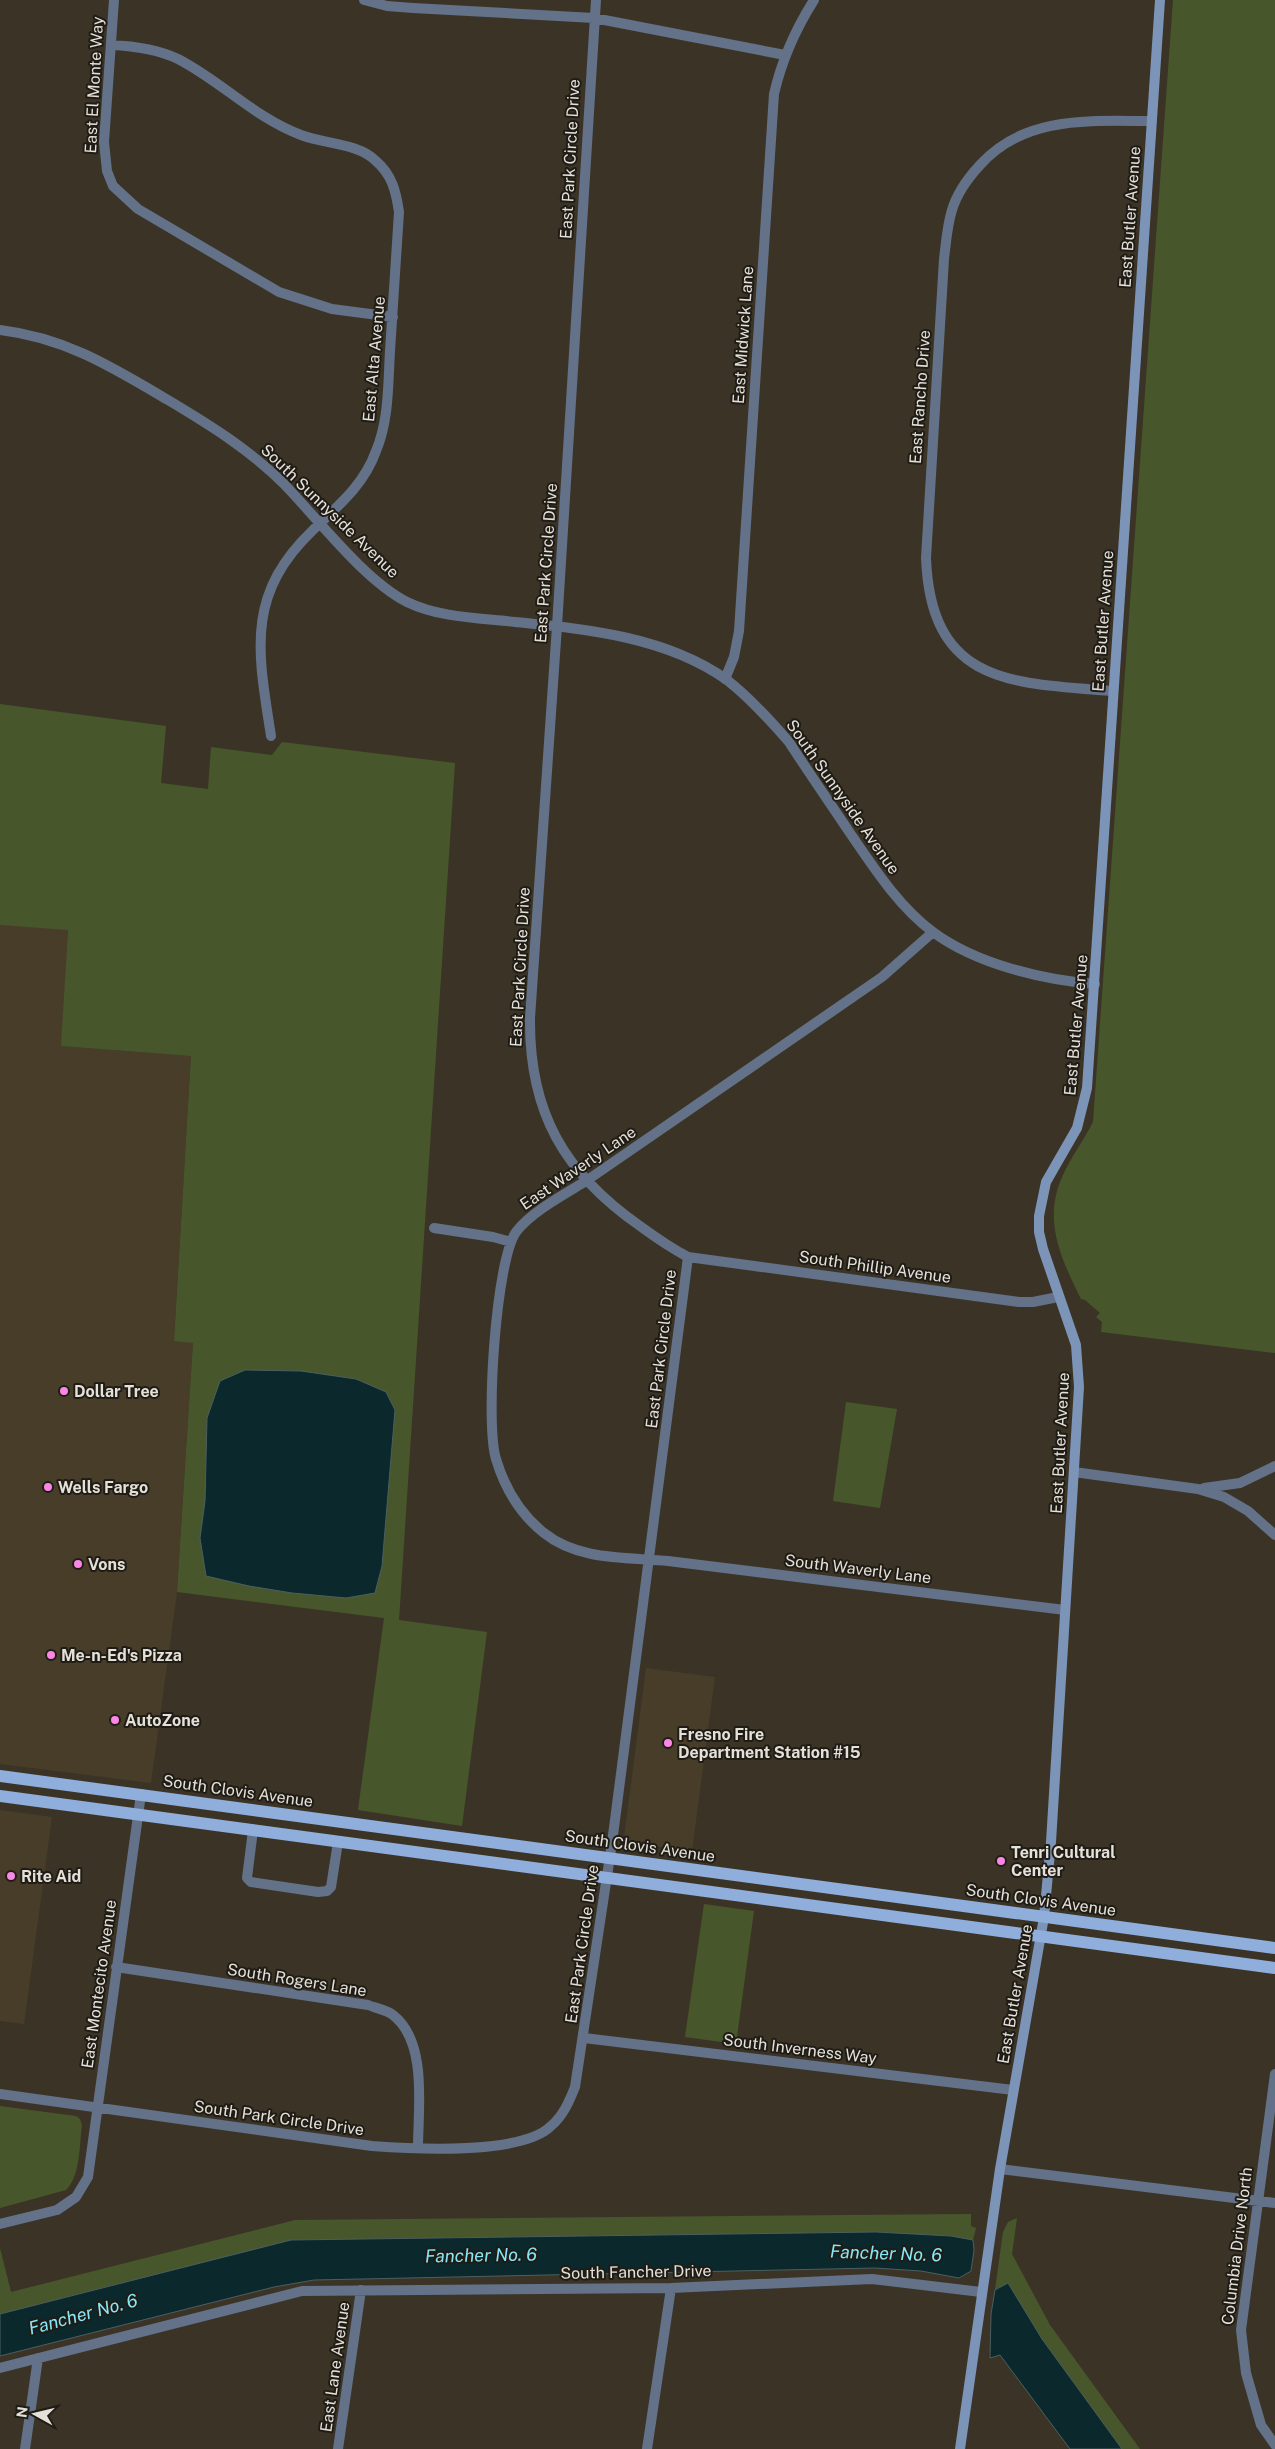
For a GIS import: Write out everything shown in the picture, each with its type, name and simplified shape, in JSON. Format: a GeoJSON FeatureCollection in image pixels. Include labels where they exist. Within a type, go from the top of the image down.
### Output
{"type":"FeatureCollection","features":[{"type":"Feature","properties":{"kind":"main road","name":"South Clovis Avenue"},"geometry":{"type":"LineString","coordinates":[[0,1776],[1275,1948]]}},
{"type":"Feature","properties":{"kind":"main road"},"geometry":{"type":"LineString","coordinates":[[0,1796],[1275,1968]]}},
{"type":"Feature","properties":{"kind":"street","name":"East El Monte Way"},"geometry":{"type":"LineString","coordinates":[[114,0],[104,142],[107,171],[113,186],[138,208],[279,292],[332,309],[393,317]]}},
{"type":"Feature","properties":{"kind":"street"},"geometry":{"type":"LineString","coordinates":[[364,0],[387,6],[413,4],[594,18],[785,55]]}},
{"type":"Feature","properties":{"kind":"street","name":"East Park Circle Drive"},"geometry":{"type":"LineString","coordinates":[[551,2127],[567,2106],[575,2087],[584,2038],[610,1858],[688,1256],[662,1242],[616,1209],[586,1181],[565,1153],[542,1107],[530,1049],[530,1018],[557,626],[596,0]]}},
{"type":"Feature","properties":{"kind":"street","name":"East Midwick Lane"},"geometry":{"type":"LineString","coordinates":[[725,679],[734,657],[739,631],[772,117],[778,75],[785,55],[793,36],[814,0]]}},
{"type":"Feature","properties":{"kind":"street","name":"East Butler Avenue"},"geometry":{"type":"LineString","coordinates":[[960,2449],[1000,2169],[1039,1936],[1044,1917],[1051,1842],[1079,1369],[1072,1331],[1058,1297],[1038,1232],[1038,1216],[1046,1182],[1072,1138],[1084,1106],[1095,984],[1160,0]]}},
{"type":"Feature","properties":{"kind":"street","name":"East Alta Avenue"},"geometry":{"type":"LineString","coordinates":[[111,45],[143,48],[177,59],[278,126],[301,135],[362,152],[375,159],[388,174],[396,192],[399,212],[386,417],[379,443],[369,468],[359,483],[293,550],[281,566],[272,586],[262,619],[260,666],[270,736]]}},
{"type":"Feature","properties":{"kind":"street","name":"East Rancho Drive"},"geometry":{"type":"LineString","coordinates":[[1113,691],[1032,685],[996,676],[977,667],[966,657],[948,639],[938,621],[927,582],[926,558],[944,259],[947,229],[959,193],[971,174],[986,158],[1010,139],[1058,124],[1152,121]]}},
{"type":"Feature","properties":{"kind":"street","name":"South Sunnyside Avenue"},"geometry":{"type":"LineString","coordinates":[[0,330],[50,339],[88,354],[221,432],[264,465],[369,574],[407,602],[430,611],[455,616],[607,633],[660,648],[704,666],[725,679],[754,704],[789,742],[888,887],[933,932],[962,949],[1026,972],[1071,982],[1095,984]]}},
{"type":"Feature","properties":{"kind":"street","name":"East Waverly Lane"},"geometry":{"type":"LineString","coordinates":[[648,1560],[599,1556],[563,1544],[546,1535],[522,1512],[503,1480],[495,1457],[491,1406],[503,1270],[511,1242],[517,1231],[527,1221],[882,977],[933,932]]}},
{"type":"Feature","properties":{"kind":"street"},"geometry":{"type":"LineString","coordinates":[[434,1228],[494,1237],[511,1242]]}},
{"type":"Feature","properties":{"kind":"street","name":"South Phillip Avenue"},"geometry":{"type":"LineString","coordinates":[[688,1256],[1019,1302],[1033,1302],[1058,1297]]}},
{"type":"Feature","properties":{"kind":"street"},"geometry":{"type":"LineString","coordinates":[[1198,1489],[1240,1483],[1275,1466]]}},
{"type":"Feature","properties":{"kind":"street"},"geometry":{"type":"LineString","coordinates":[[1074,1472],[1198,1489],[1224,1497],[1248,1511],[1275,1535]]}},
{"type":"Feature","properties":{"kind":"street","name":"South Waverly Lane"},"geometry":{"type":"LineString","coordinates":[[648,1560],[678,1562],[1065,1610]]}},
{"type":"Feature","properties":{"kind":"street","name":"East Montecito Avenue"},"geometry":{"type":"LineString","coordinates":[[0,2224],[57,2210],[76,2197],[88,2177],[141,1794]]}},
{"type":"Feature","properties":{"kind":"street"},"geometry":{"type":"LineString","coordinates":[[253,1830],[247,1878],[251,1882],[318,1892],[327,1891],[331,1887],[338,1842]]}},
{"type":"Feature","properties":{"kind":"street","name":"South Rogers Lane"},"geometry":{"type":"LineString","coordinates":[[116,1967],[368,2005],[392,2014],[408,2032],[416,2054],[418,2148]]}},
{"type":"Feature","properties":{"kind":"street","name":"South Inverness Way"},"geometry":{"type":"LineString","coordinates":[[584,2038],[1013,2090]]}},
{"type":"Feature","properties":{"kind":"street","name":"Columbia Drive North"},"geometry":{"type":"LineString","coordinates":[[1275,2074],[1241,2330],[1246,2373],[1261,2425],[1275,2445]]}},
{"type":"Feature","properties":{"kind":"street","name":"South Park Circle Drive"},"geometry":{"type":"LineString","coordinates":[[0,2094],[372,2146],[418,2148],[506,2145],[530,2139],[551,2127]]}},
{"type":"Feature","properties":{"kind":"street"},"geometry":{"type":"LineString","coordinates":[[1000,2169],[1275,2204]]}},
{"type":"Feature","properties":{"kind":"street","name":"South Fancher Drive"},"geometry":{"type":"LineString","coordinates":[[0,2368],[302,2291],[671,2288],[872,2279],[981,2292]]}},
{"type":"Feature","properties":{"kind":"street"},"geometry":{"type":"LineString","coordinates":[[647,2449],[671,2288]]}},
{"type":"Feature","properties":{"kind":"street","name":"East Lane Avenue"},"geometry":{"type":"LineString","coordinates":[[338,2449],[361,2290]]}},
{"type":"Feature","properties":{"kind":"street"},"geometry":{"type":"LineString","coordinates":[[25,2449],[38,2358]]}},
{"type":"Feature","properties":{"kind":"shaded area"},"geometry":{"type":"Polygon","coordinates":[[[0,925],[68,929],[62,1046],[191,1056],[174,1340],[193,1343],[177,1592],[151,1783],[0,1764],[0,925]]]}},
{"type":"Feature","properties":{"kind":"shaded area"},"geometry":{"type":"Polygon","coordinates":[[[646,1668],[715,1677],[692,1851],[628,1843],[624,1838],[646,1668]]]}},
{"type":"Feature","properties":{"kind":"shaded area"},"geometry":{"type":"Polygon","coordinates":[[[0,1810],[52,1817],[24,2024],[0,2021],[0,1810]]]}},
{"type":"Feature","properties":{"kind":"green space"},"geometry":{"type":"Polygon","coordinates":[[[1173,0],[1275,0],[1275,1353],[1101,1332],[1102,1322],[1096,1317],[1100,1313],[1085,1300],[1081,1299],[1061,1254],[1054,1223],[1057,1192],[1063,1175],[1093,1122],[1173,0]]]}},
{"type":"Feature","properties":{"kind":"green space"},"geometry":{"type":"Polygon","coordinates":[[[0,704],[166,726],[161,783],[208,789],[211,747],[272,755],[282,742],[455,763],[399,1620],[487,1632],[462,1826],[358,1810],[384,1618],[177,1592],[193,1343],[174,1341],[191,1056],[61,1046],[68,930],[0,925],[0,704]]]}},
{"type":"Feature","properties":{"kind":"green space"},"geometry":{"type":"Polygon","coordinates":[[[846,1402],[897,1409],[880,1508],[833,1501],[846,1402]]]}},
{"type":"Feature","properties":{"kind":"green space"},"geometry":{"type":"Polygon","coordinates":[[[704,1904],[754,1911],[736,2044],[685,2037],[704,1904]]]}},
{"type":"Feature","properties":{"kind":"green space"},"geometry":{"type":"Polygon","coordinates":[[[0,2106],[76,2116],[80,2119],[82,2125],[77,2168],[71,2184],[66,2190],[0,2208],[0,2106]]]}},
{"type":"Feature","properties":{"kind":"green space"},"geometry":{"type":"Polygon","coordinates":[[[971,2214],[971,2226],[976,2228],[973,2240],[951,2236],[876,2232],[291,2240],[0,2314],[0,2248],[11,2292],[295,2220],[971,2214]]]}},
{"type":"Feature","properties":{"kind":"green space"},"geometry":{"type":"Polygon","coordinates":[[[1017,2218],[1012,2254],[1050,2325],[1140,2449],[1122,2449],[1042,2339],[1008,2283],[995,2290],[1003,2232],[1008,2222],[1017,2218]]]}},
{"type":"Feature","properties":{"kind":"water"},"geometry":{"type":"Polygon","coordinates":[[[245,1370],[301,1371],[356,1379],[386,1392],[395,1410],[382,1566],[375,1593],[346,1598],[292,1593],[206,1576],[200,1538],[205,1501],[207,1418],[220,1381],[245,1370]]]}},
{"type":"Feature","properties":{"kind":"water","name":"Fancher No. 6"},"geometry":{"type":"Polygon","coordinates":[[[876,2232],[951,2236],[973,2240],[974,2250],[971,2271],[959,2278],[921,2271],[875,2268],[314,2280],[274,2287],[0,2356],[0,2314],[291,2240],[876,2232]]]}},
{"type":"Feature","properties":{"kind":"water"},"geometry":{"type":"Polygon","coordinates":[[[1008,2283],[1042,2339],[1122,2449],[1070,2449],[1000,2355],[990,2358],[991,2314],[995,2290],[1008,2283]]]}},
{"type":"Feature","properties":{"kind":"place","name":"Dollar Tree"},"geometry":{"type":"Point","coordinates":[64,1391]}},
{"type":"Feature","properties":{"kind":"place","name":"Wells Fargo"},"geometry":{"type":"Point","coordinates":[48,1487]}},
{"type":"Feature","properties":{"kind":"place","name":"Vons"},"geometry":{"type":"Point","coordinates":[78,1564]}},
{"type":"Feature","properties":{"kind":"place","name":"Me-n-Ed's Pizza"},"geometry":{"type":"Point","coordinates":[51,1655]}},
{"type":"Feature","properties":{"kind":"place","name":"AutoZone"},"geometry":{"type":"Point","coordinates":[115,1720]}},
{"type":"Feature","properties":{"kind":"place","name":"Fresno Fire Department Station #15"},"geometry":{"type":"Point","coordinates":[668,1743]}},
{"type":"Feature","properties":{"kind":"place","name":"Tenri Cultural Center"},"geometry":{"type":"Point","coordinates":[1001,1861]}},
{"type":"Feature","properties":{"kind":"place","name":"Rite Aid"},"geometry":{"type":"Point","coordinates":[11,1876]}}]}
